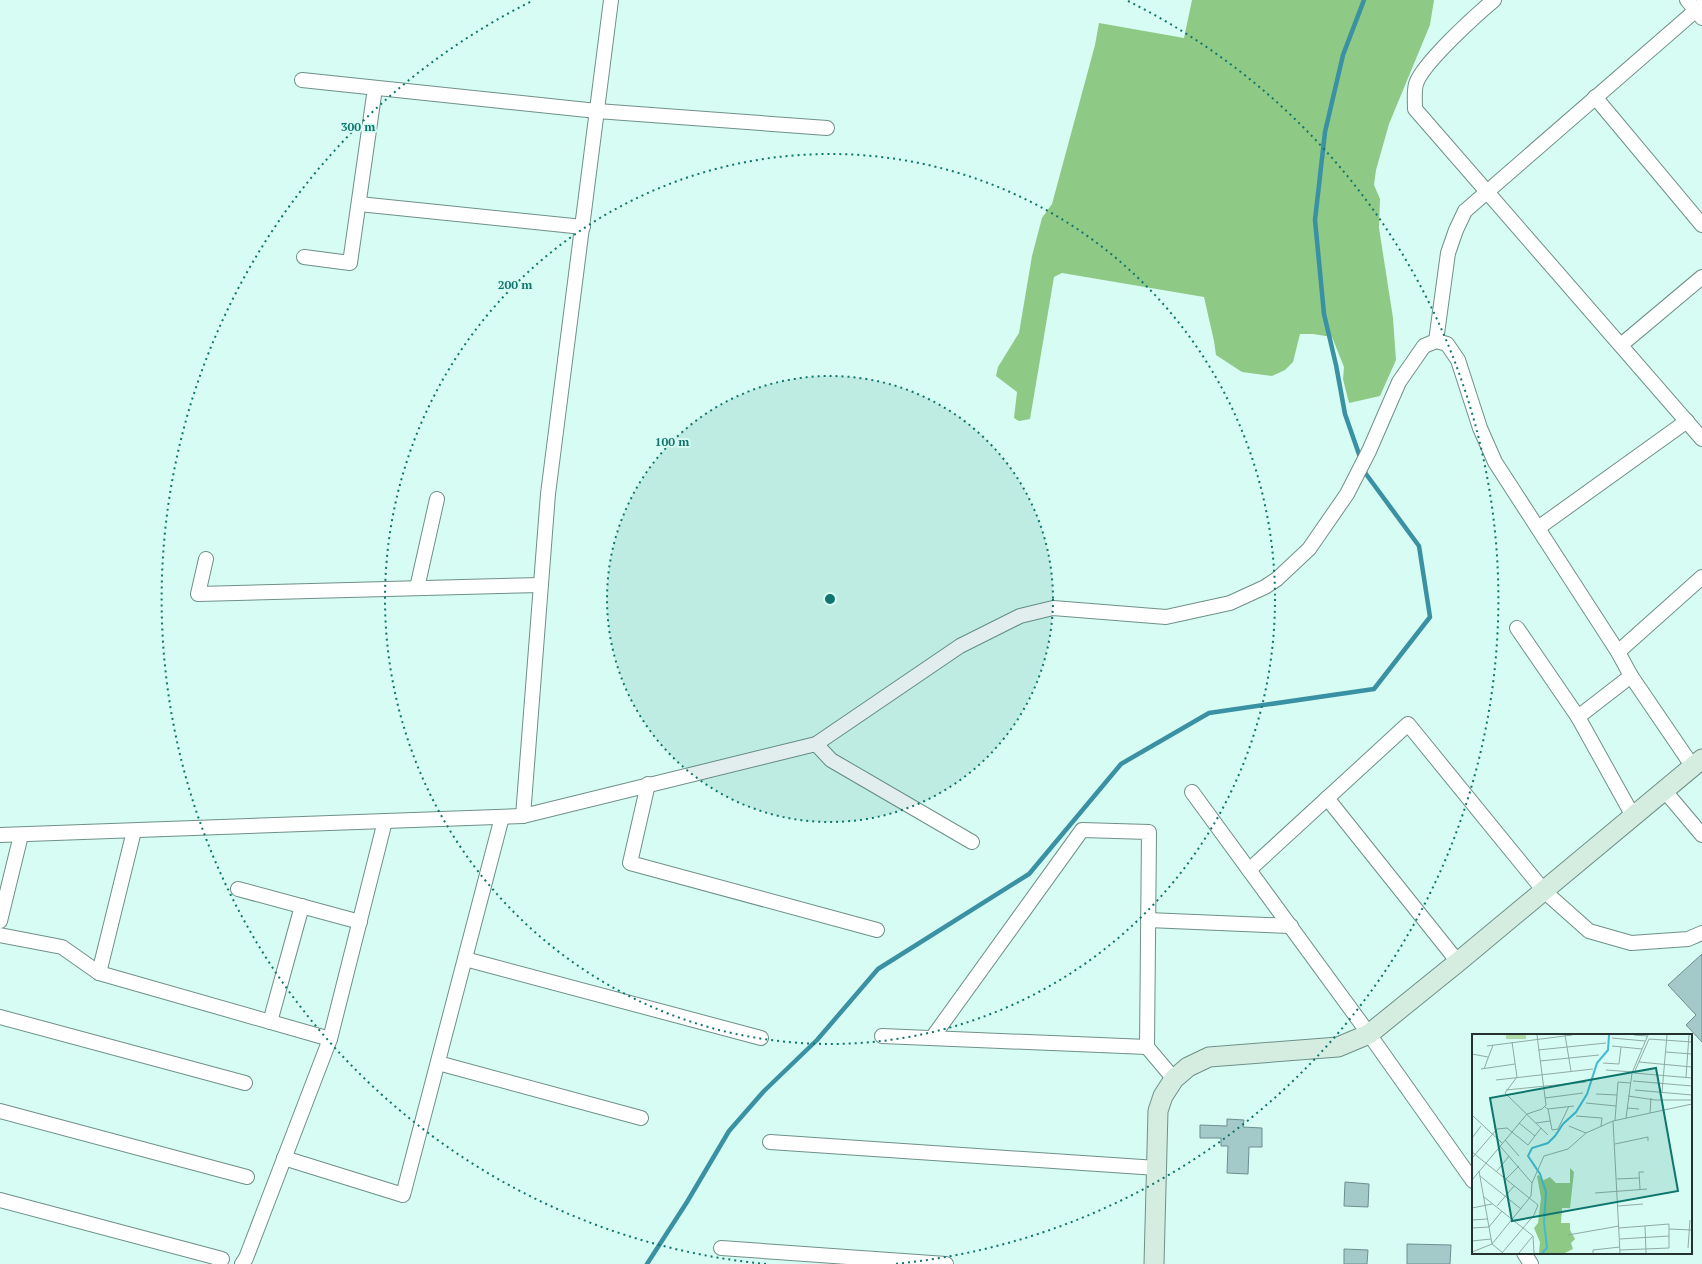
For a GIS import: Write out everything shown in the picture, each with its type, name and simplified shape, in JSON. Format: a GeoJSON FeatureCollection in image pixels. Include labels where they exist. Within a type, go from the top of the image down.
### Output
{"type":"FeatureCollection","features":[{"type":"Feature","properties":{"kind":"street"},"geometry":{"type":"LineString","coordinates":[[523,816],[548,494],[611,0]]}},
{"type":"Feature","properties":{"kind":"street"},"geometry":{"type":"LineString","coordinates":[[1494,0],[1474,17],[1422,71],[1416,85],[1415,109],[1702,439]]}},
{"type":"Feature","properties":{"kind":"street"},"geometry":{"type":"LineString","coordinates":[[1436,341],[1448,253],[1456,230],[1465,211],[1486,191],[1697,8]]}},
{"type":"Feature","properties":{"kind":"street"},"geometry":{"type":"LineString","coordinates":[[302,80],[597,111],[827,128]]}},
{"type":"Feature","properties":{"kind":"street"},"geometry":{"type":"LineString","coordinates":[[304,257],[350,263],[375,88]]}},
{"type":"Feature","properties":{"kind":"street"},"geometry":{"type":"LineString","coordinates":[[1595,97],[1702,225]]}},
{"type":"Feature","properties":{"kind":"street"},"geometry":{"type":"LineString","coordinates":[[359,204],[583,227]]}},
{"type":"Feature","properties":{"kind":"street"},"geometry":{"type":"LineString","coordinates":[[1621,346],[1702,277]]}},
{"type":"Feature","properties":{"kind":"street"},"geometry":{"type":"LineString","coordinates":[[0,835],[523,816],[648,784],[816,744],[960,646],[1020,616],[1053,608],[1166,617],[1230,602],[1266,587],[1277,579],[1309,549],[1346,494],[1368,451],[1399,382],[1424,346],[1436,341],[1447,344],[1458,360],[1480,428],[1495,462],[1618,652],[1631,676],[1697,763],[1544,891],[1369,1034],[1338,1047],[1209,1058],[1188,1067],[1174,1079],[1163,1096],[1158,1111],[1154,1264]]}},
{"type":"Feature","properties":{"kind":"street"},"geometry":{"type":"LineString","coordinates":[[1538,528],[1687,421]]}},
{"type":"Feature","properties":{"kind":"street"},"geometry":{"type":"LineString","coordinates":[[417,588],[437,499]]}},
{"type":"Feature","properties":{"kind":"street"},"geometry":{"type":"LineString","coordinates":[[206,559],[198,594],[541,585]]}},
{"type":"Feature","properties":{"kind":"street"},"geometry":{"type":"LineString","coordinates":[[1618,652],[1702,577]]}},
{"type":"Feature","properties":{"kind":"street"},"geometry":{"type":"LineString","coordinates":[[1517,628],[1578,717],[1633,816]]}},
{"type":"Feature","properties":{"kind":"street"},"geometry":{"type":"LineString","coordinates":[[1578,717],[1631,676]]}},
{"type":"Feature","properties":{"kind":"street"},"geometry":{"type":"LineString","coordinates":[[1249,870],[1408,724],[1544,891],[1589,931],[1631,943],[1688,939],[1702,933]]}},
{"type":"Feature","properties":{"kind":"street"},"geometry":{"type":"LineString","coordinates":[[816,744],[831,760],[972,842]]}},
{"type":"Feature","properties":{"kind":"street"},"geometry":{"type":"LineString","coordinates":[[648,784],[630,863],[877,930]]}},
{"type":"Feature","properties":{"kind":"street"},"geometry":{"type":"LineString","coordinates":[[1664,790],[1702,835]]}},
{"type":"Feature","properties":{"kind":"street"},"geometry":{"type":"LineString","coordinates":[[1192,792],[1291,926],[1472,1180]]}},
{"type":"Feature","properties":{"kind":"street"},"geometry":{"type":"LineString","coordinates":[[1327,798],[1458,962]]}},
{"type":"Feature","properties":{"kind":"street"},"geometry":{"type":"LineString","coordinates":[[284,1158],[403,1195],[502,817]]}},
{"type":"Feature","properties":{"kind":"street"},"geometry":{"type":"LineString","coordinates":[[242,1264],[246,1258],[330,1039],[385,821]]}},
{"type":"Feature","properties":{"kind":"street"},"geometry":{"type":"LineString","coordinates":[[99,973],[134,830]]}},
{"type":"Feature","properties":{"kind":"street"},"geometry":{"type":"LineString","coordinates":[[932,1038],[1082,830],[1149,832],[1147,1047],[1174,1079]]}},
{"type":"Feature","properties":{"kind":"street"},"geometry":{"type":"LineString","coordinates":[[0,922],[21,835]]}},
{"type":"Feature","properties":{"kind":"street"},"geometry":{"type":"LineString","coordinates":[[238,889],[360,922]]}},
{"type":"Feature","properties":{"kind":"street"},"geometry":{"type":"LineString","coordinates":[[270,1022],[302,906]]}},
{"type":"Feature","properties":{"kind":"street"},"geometry":{"type":"LineString","coordinates":[[1148,920],[1291,926]]}},
{"type":"Feature","properties":{"kind":"street"},"geometry":{"type":"LineString","coordinates":[[0,935],[62,947],[99,973],[330,1039]]}},
{"type":"Feature","properties":{"kind":"street"},"geometry":{"type":"LineString","coordinates":[[465,959],[761,1038]]}},
{"type":"Feature","properties":{"kind":"street"},"geometry":{"type":"LineString","coordinates":[[0,1017],[245,1083]]}},
{"type":"Feature","properties":{"kind":"street"},"geometry":{"type":"LineString","coordinates":[[882,1036],[1147,1047]]}},
{"type":"Feature","properties":{"kind":"street"},"geometry":{"type":"LineString","coordinates":[[438,1063],[641,1118]]}},
{"type":"Feature","properties":{"kind":"street"},"geometry":{"type":"LineString","coordinates":[[0,1111],[247,1177]]}},
{"type":"Feature","properties":{"kind":"street"},"geometry":{"type":"LineString","coordinates":[[770,1142],[1157,1168]]}},
{"type":"Feature","properties":{"kind":"street"},"geometry":{"type":"LineString","coordinates":[[0,1200],[222,1259],[219,1264]]}},
{"type":"Feature","properties":{"kind":"street"},"geometry":{"type":"LineString","coordinates":[[721,1248],[946,1264]]}},
{"type":"Feature","properties":{"kind":"street"},"geometry":{"type":"LineString","coordinates":[[1525,1254],[1531,1264]]}},
{"type":"Feature","properties":{"kind":"green space"},"geometry":{"type":"Polygon","coordinates":[[[1192,0],[1434,0],[1430,25],[1389,124],[1376,170],[1374,185],[1380,199],[1379,228],[1393,318],[1396,360],[1380,396],[1349,403],[1343,379],[1344,367],[1332,337],[1313,334],[1300,334],[1293,362],[1285,370],[1272,376],[1242,372],[1216,355],[1204,297],[1062,273],[1054,277],[1030,419],[1019,421],[1014,418],[1017,392],[996,376],[998,367],[1019,333],[1032,256],[1042,218],[1052,204],[1095,45],[1099,23],[1184,38],[1192,0]]]}},
{"type":"Feature","properties":{"kind":"building"},"geometry":{"type":"Polygon","coordinates":[[[1702,954],[1702,1042],[1686,1025],[1696,1015],[1668,985],[1702,954]]]}},
{"type":"Feature","properties":{"kind":"building"},"geometry":{"type":"Polygon","coordinates":[[[1227,1119],[1244,1120],[1243,1127],[1262,1128],[1262,1147],[1249,1147],[1248,1174],[1227,1173],[1228,1146],[1221,1146],[1221,1138],[1200,1138],[1200,1125],[1227,1126],[1227,1119]]]}},
{"type":"Feature","properties":{"kind":"building"},"geometry":{"type":"Polygon","coordinates":[[[1345,1182],[1369,1184],[1368,1207],[1344,1206],[1345,1182]]]}},
{"type":"Feature","properties":{"kind":"building"},"geometry":{"type":"Polygon","coordinates":[[[1407,1244],[1451,1245],[1450,1264],[1407,1264],[1407,1244]]]}},
{"type":"Feature","properties":{"kind":"building"},"geometry":{"type":"Polygon","coordinates":[[[1344,1249],[1368,1250],[1367,1264],[1344,1264],[1344,1249]]]}},
{"type":"Feature","properties":{"kind":"waterway"},"geometry":{"type":"LineString","coordinates":[[1361,460],[1345,414],[1336,365],[1324,314],[1315,220],[1325,132],[1343,55],[1364,0]]}},
{"type":"Feature","properties":{"kind":"waterway"},"geometry":{"type":"LineString","coordinates":[[647,1264],[687,1202],[729,1131],[764,1091],[817,1040],[878,969],[1029,874],[1121,764],[1209,713],[1374,689],[1430,617],[1419,546],[1366,474],[1364,469]]}}]}
